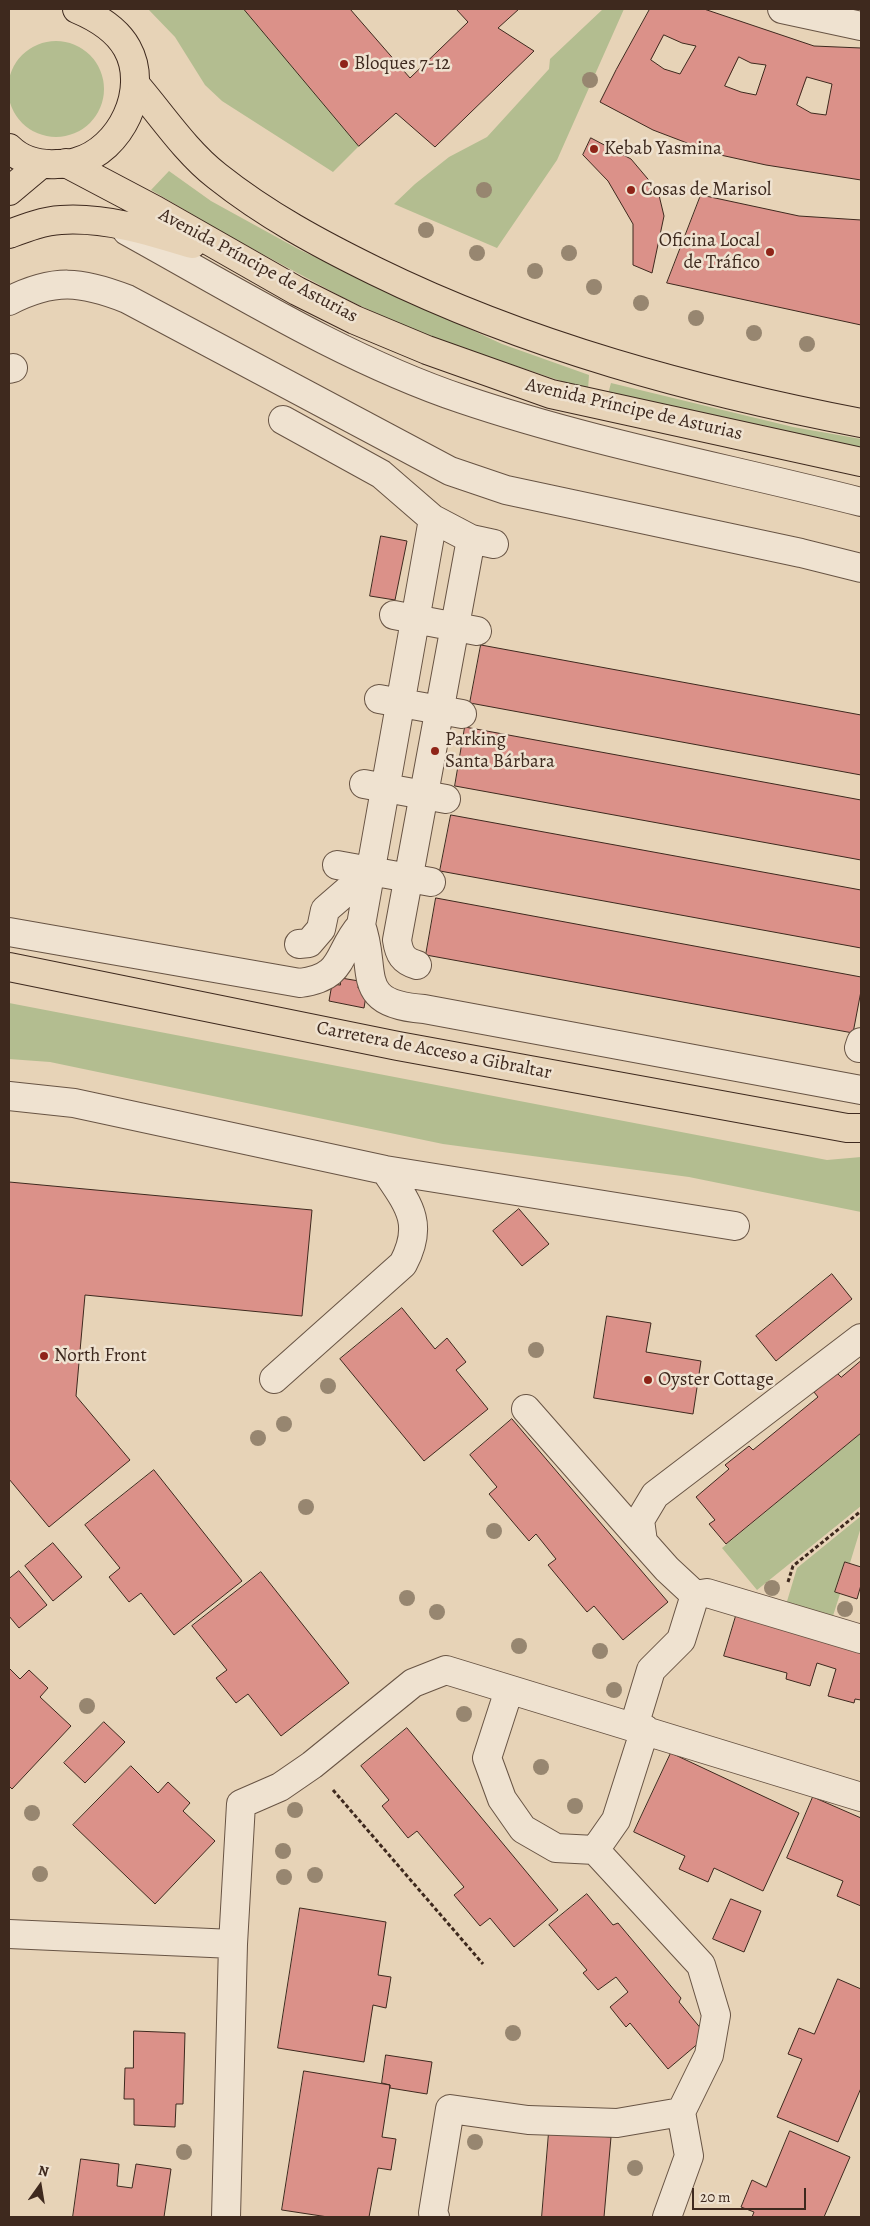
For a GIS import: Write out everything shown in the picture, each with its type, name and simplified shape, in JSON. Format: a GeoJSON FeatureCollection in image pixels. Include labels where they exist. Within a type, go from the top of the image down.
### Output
{"type":"FeatureCollection","features":[{"type":"Feature","properties":{"kind":"main road"},"geometry":{"type":"LineString","coordinates":[[9,191],[53,164],[77,162],[98,151],[114,137],[129,114],[135,84],[131,58],[120,37],[94,17],[77,9]]}},
{"type":"Feature","properties":{"kind":"main road","name":"Avenida Príncipe de Asturias"},"geometry":{"type":"LineString","coordinates":[[135,84],[178,136],[215,175],[279,220],[345,256],[411,288],[497,324],[611,362],[727,395],[861,423]]}},
{"type":"Feature","properties":{"kind":"main road","name":"Avenida Príncipe de Asturias"},"geometry":{"type":"LineString","coordinates":[[9,148],[13,153],[53,164],[155,210],[297,291],[355,320],[428,350],[551,394],[861,462]]}},
{"type":"Feature","properties":{"kind":"main road"},"geometry":{"type":"LineString","coordinates":[[9,234],[32,226],[60,220],[112,223],[148,231],[244,260]]}},
{"type":"Feature","properties":{"kind":"main road","name":"Carretera de Acceso a Gibraltar"},"geometry":{"type":"LineString","coordinates":[[9,967],[408,1048],[847,1128],[861,1128]]}},
{"type":"Feature","properties":{"kind":"street"},"geometry":{"type":"LineString","coordinates":[[782,9],[861,26]]}},
{"type":"Feature","properties":{"kind":"street"},"geometry":{"type":"LineString","coordinates":[[112,223],[359,358],[461,399],[569,432],[861,502]]}},
{"type":"Feature","properties":{"kind":"street"},"geometry":{"type":"LineString","coordinates":[[9,300],[30,290],[63,284],[96,287],[127,299],[450,471],[506,490],[801,553],[861,568]]}},
{"type":"Feature","properties":{"kind":"street"},"geometry":{"type":"LineString","coordinates":[[428,350],[430,359],[443,375],[463,389],[494,402],[503,412]]}},
{"type":"Feature","properties":{"kind":"street"},"geometry":{"type":"LineString","coordinates":[[283,420],[381,474],[433,519],[482,541],[420,880],[397,940],[401,957],[408,963],[417,965]]}},
{"type":"Feature","properties":{"kind":"street"},"geometry":{"type":"LineString","coordinates":[[433,519],[405,617],[374,786],[370,871],[361,924],[367,942],[369,977],[379,995],[407,1008],[433,1011],[861,1090]]}},
{"type":"Feature","properties":{"kind":"street"},"geometry":{"type":"LineString","coordinates":[[405,617],[466,629]]}},
{"type":"Feature","properties":{"kind":"street"},"geometry":{"type":"LineString","coordinates":[[390,701],[450,712]]}},
{"type":"Feature","properties":{"kind":"street"},"geometry":{"type":"LineString","coordinates":[[374,786],[435,797]]}},
{"type":"Feature","properties":{"kind":"street"},"geometry":{"type":"LineString","coordinates":[[337,865],[420,880]]}},
{"type":"Feature","properties":{"kind":"street"},"geometry":{"type":"LineString","coordinates":[[299,944],[308,943],[321,929],[324,910],[370,871]]}},
{"type":"Feature","properties":{"kind":"street"},"geometry":{"type":"LineString","coordinates":[[9,932],[300,983],[315,981],[328,975],[336,968],[349,938],[361,924]]}},
{"type":"Feature","properties":{"kind":"street"},"geometry":{"type":"LineString","coordinates":[[9,1096],[74,1103],[385,1170],[735,1226]]}},
{"type":"Feature","properties":{"kind":"street"},"geometry":{"type":"LineString","coordinates":[[274,1379],[403,1264],[412,1247],[414,1223],[407,1202],[385,1170]]}},
{"type":"Feature","properties":{"kind":"street"},"geometry":{"type":"LineString","coordinates":[[643,1542],[640,1520],[655,1495],[861,1338]]}},
{"type":"Feature","properties":{"kind":"street"},"geometry":{"type":"LineString","coordinates":[[526,1409],[643,1542],[695,1595]]}},
{"type":"Feature","properties":{"kind":"street"},"geometry":{"type":"LineString","coordinates":[[695,1595],[707,1593],[861,1639]]}},
{"type":"Feature","properties":{"kind":"street"},"geometry":{"type":"LineString","coordinates":[[595,1850],[616,1820],[640,1728],[650,1670],[681,1640],[695,1595]]}},
{"type":"Feature","properties":{"kind":"street"},"geometry":{"type":"LineString","coordinates":[[226,2217],[233,1944],[241,1804],[280,1787],[312,1765],[413,1683],[446,1670],[861,1797]]}},
{"type":"Feature","properties":{"kind":"street"},"geometry":{"type":"LineString","coordinates":[[510,1690],[487,1758],[502,1799],[523,1829],[556,1848],[595,1850],[701,1965],[716,2015],[709,2056],[681,2112],[689,2156],[668,2217]]}},
{"type":"Feature","properties":{"kind":"street"},"geometry":{"type":"LineString","coordinates":[[9,1934],[233,1944]]}},
{"type":"Feature","properties":{"kind":"street"},"geometry":{"type":"LineString","coordinates":[[435,2217],[434,2213],[450,2110],[528,2120],[617,2123],[681,2112]]}},
{"type":"Feature","properties":{"kind":"path"},"geometry":{"type":"LineString","coordinates":[[779,1614],[793,1566],[861,1511]]}},
{"type":"Feature","properties":{"kind":"path"},"geometry":{"type":"LineString","coordinates":[[312,1765],[484,1964]]}},
{"type":"Feature","properties":{"kind":"green space"},"geometry":{"type":"Polygon","coordinates":[[[148,9],[244,9],[359,146],[333,172],[222,101],[205,85],[175,37],[148,9]]]}},
{"type":"Feature","properties":{"kind":"green space"},"geometry":{"type":"Polygon","coordinates":[[[603,9],[624,9],[557,160],[497,248],[394,204],[415,184],[449,157],[487,137],[549,69],[550,59],[603,9]]]}},
{"type":"Feature","properties":{"kind":"green space"},"geometry":{"type":"Polygon","coordinates":[[[56,41],[74,45],[90,55],[100,71],[104,89],[100,107],[90,123],[74,133],[56,137],[38,133],[22,123],[12,107],[8,89],[12,71],[22,55],[38,45],[56,41]]]}},
{"type":"Feature","properties":{"kind":"green space"},"geometry":{"type":"Polygon","coordinates":[[[169,171],[211,201],[300,250],[502,344],[589,375],[588,390],[417,333],[342,297],[229,236],[151,190],[169,171]]]}},
{"type":"Feature","properties":{"kind":"green space"},"geometry":{"type":"Polygon","coordinates":[[[611,383],[793,427],[861,439],[861,449],[608,394],[611,383]]]}},
{"type":"Feature","properties":{"kind":"green space"},"geometry":{"type":"Polygon","coordinates":[[[9,1003],[827,1160],[861,1157],[861,1212],[689,1177],[443,1144],[50,1062],[9,1059],[9,1003]]]}},
{"type":"Feature","properties":{"kind":"green space"},"geometry":{"type":"Polygon","coordinates":[[[861,1433],[861,1506],[757,1590],[722,1548],[861,1433]]]}},
{"type":"Feature","properties":{"kind":"green space"},"geometry":{"type":"Polygon","coordinates":[[[861,1516],[861,1527],[850,1563],[845,1562],[835,1592],[840,1594],[831,1622],[785,1608],[797,1568],[861,1516]]]}},
{"type":"Feature","properties":{"kind":"building","name":"Bloques 7-12"},"geometry":{"type":"Polygon","coordinates":[[[244,9],[350,9],[410,78],[468,22],[456,9],[519,9],[498,28],[534,51],[435,147],[396,113],[359,146],[244,9]]]}},
{"type":"Feature","properties":{"kind":"building"},"geometry":{"type":"Polygon","coordinates":[[[650,9],[704,9],[814,46],[861,48],[861,180],[766,165],[716,154],[653,130],[600,102],[650,9]],[[664,35],[651,60],[664,69],[680,74],[696,46],[682,43],[664,35]],[[739,57],[725,86],[756,95],[766,65],[751,63],[739,57]],[[807,77],[797,105],[811,113],[826,115],[832,84],[807,77]]]}},
{"type":"Feature","properties":{"kind":"building"},"geometry":{"type":"Polygon","coordinates":[[[591,138],[631,159],[658,191],[664,216],[652,273],[633,265],[633,224],[608,181],[583,155],[591,138]]]}},
{"type":"Feature","properties":{"kind":"building","name":"Oficina Local de Tráfico"},"geometry":{"type":"Polygon","coordinates":[[[701,195],[799,216],[861,220],[861,325],[667,283],[701,195]]]}},
{"type":"Feature","properties":{"kind":"building"},"geometry":{"type":"Polygon","coordinates":[[[381,536],[407,541],[395,600],[370,596],[381,536]]]}},
{"type":"Feature","properties":{"kind":"building"},"geometry":{"type":"Polygon","coordinates":[[[481,645],[861,715],[861,775],[470,703],[481,645]]]}},
{"type":"Feature","properties":{"kind":"building"},"geometry":{"type":"Polygon","coordinates":[[[465,727],[861,800],[861,860],[455,786],[465,727]]]}},
{"type":"Feature","properties":{"kind":"building"},"geometry":{"type":"Polygon","coordinates":[[[451,815],[861,890],[861,948],[440,871],[451,815]]]}},
{"type":"Feature","properties":{"kind":"building"},"geometry":{"type":"Polygon","coordinates":[[[436,898],[861,977],[861,991],[853,1033],[426,955],[436,898]]]}},
{"type":"Feature","properties":{"kind":"building"},"geometry":{"type":"Polygon","coordinates":[[[341,978],[359,981],[358,988],[367,990],[364,1008],[329,1001],[332,984],[340,985],[341,978]]]}},
{"type":"Feature","properties":{"kind":"building","name":"North Front"},"geometry":{"type":"Polygon","coordinates":[[[9,1182],[312,1210],[302,1316],[85,1295],[76,1396],[130,1460],[49,1527],[9,1479],[9,1182]]]}},
{"type":"Feature","properties":{"kind":"building"},"geometry":{"type":"Polygon","coordinates":[[[519,1209],[549,1244],[522,1266],[493,1231],[519,1209]]]}},
{"type":"Feature","properties":{"kind":"building"},"geometry":{"type":"Polygon","coordinates":[[[832,1274],[852,1299],[776,1361],[756,1336],[832,1274]]]}},
{"type":"Feature","properties":{"kind":"building"},"geometry":{"type":"Polygon","coordinates":[[[402,1308],[435,1349],[447,1338],[466,1362],[456,1370],[488,1409],[424,1461],[340,1359],[402,1308]]]}},
{"type":"Feature","properties":{"kind":"building","name":"Oyster Cottage"},"geometry":{"type":"Polygon","coordinates":[[[607,1316],[651,1323],[646,1352],[701,1361],[693,1414],[594,1398],[607,1316]]]}},
{"type":"Feature","properties":{"kind":"building"},"geometry":{"type":"Polygon","coordinates":[[[861,1361],[861,1433],[726,1544],[709,1524],[715,1520],[696,1497],[729,1469],[725,1465],[749,1446],[753,1450],[818,1397],[814,1392],[837,1373],[841,1377],[861,1361]]]}},
{"type":"Feature","properties":{"kind":"building"},"geometry":{"type":"Polygon","coordinates":[[[512,1419],[668,1602],[623,1640],[594,1606],[587,1612],[548,1565],[556,1559],[536,1534],[529,1541],[489,1494],[497,1487],[470,1455],[512,1419]]]}},
{"type":"Feature","properties":{"kind":"building"},"geometry":{"type":"Polygon","coordinates":[[[154,1470],[242,1581],[174,1635],[141,1593],[129,1602],[109,1577],[120,1568],[85,1525],[154,1470]]]}},
{"type":"Feature","properties":{"kind":"building"},"geometry":{"type":"Polygon","coordinates":[[[53,1543],[82,1577],[53,1601],[25,1566],[53,1543]]]}},
{"type":"Feature","properties":{"kind":"building"},"geometry":{"type":"Polygon","coordinates":[[[845,1562],[861,1567],[861,1585],[857,1599],[835,1592],[845,1562]]]}},
{"type":"Feature","properties":{"kind":"building"},"geometry":{"type":"Polygon","coordinates":[[[19,1571],[47,1605],[19,1628],[9,1616],[9,1579],[19,1571]]]}},
{"type":"Feature","properties":{"kind":"building"},"geometry":{"type":"Polygon","coordinates":[[[261,1572],[349,1683],[281,1736],[248,1694],[236,1703],[216,1678],[227,1670],[192,1626],[261,1572]]]}},
{"type":"Feature","properties":{"kind":"building"},"geometry":{"type":"Polygon","coordinates":[[[736,1616],[780,1629],[782,1621],[861,1643],[861,1700],[855,1699],[854,1703],[828,1696],[836,1669],[817,1663],[810,1686],[786,1679],[787,1673],[724,1656],[736,1616]]]}},
{"type":"Feature","properties":{"kind":"building"},"geometry":{"type":"Polygon","coordinates":[[[9,1668],[20,1679],[29,1670],[48,1688],[40,1697],[71,1726],[12,1789],[9,1786],[9,1668]]]}},
{"type":"Feature","properties":{"kind":"building"},"geometry":{"type":"Polygon","coordinates":[[[104,1722],[125,1742],[85,1783],[64,1763],[104,1722]]]}},
{"type":"Feature","properties":{"kind":"building"},"geometry":{"type":"Polygon","coordinates":[[[407,1728],[558,1910],[514,1947],[490,1918],[480,1926],[454,1895],[464,1887],[417,1831],[408,1838],[382,1806],[389,1800],[361,1766],[407,1728]]]}},
{"type":"Feature","properties":{"kind":"building"},"geometry":{"type":"Polygon","coordinates":[[[671,1753],[799,1813],[763,1891],[714,1868],[708,1882],[679,1869],[685,1856],[634,1832],[671,1753]]]}},
{"type":"Feature","properties":{"kind":"building"},"geometry":{"type":"Polygon","coordinates":[[[131,1766],[158,1793],[168,1782],[190,1803],[183,1811],[215,1841],[155,1904],[73,1825],[131,1766]]]}},
{"type":"Feature","properties":{"kind":"building"},"geometry":{"type":"Polygon","coordinates":[[[813,1797],[861,1818],[861,1906],[837,1896],[843,1881],[787,1858],[813,1797]]]}},
{"type":"Feature","properties":{"kind":"building"},"geometry":{"type":"Polygon","coordinates":[[[587,1894],[613,1925],[618,1923],[681,1998],[679,2002],[707,2036],[668,2069],[630,2023],[626,2027],[610,2007],[628,1992],[616,1977],[598,1990],[583,1973],[587,1970],[549,1925],[587,1894]]]}},
{"type":"Feature","properties":{"kind":"building"},"geometry":{"type":"Polygon","coordinates":[[[731,1899],[761,1911],[744,1952],[713,1939],[731,1899]]]}},
{"type":"Feature","properties":{"kind":"building"},"geometry":{"type":"Polygon","coordinates":[[[300,1908],[386,1922],[378,1975],[391,1977],[386,2008],[373,2005],[364,2062],[278,2048],[300,1908]]]}},
{"type":"Feature","properties":{"kind":"building"},"geometry":{"type":"Polygon","coordinates":[[[838,1979],[861,1989],[861,2088],[838,2142],[777,2117],[802,2059],[788,2054],[799,2028],[814,2034],[838,1979]]]}},
{"type":"Feature","properties":{"kind":"building"},"geometry":{"type":"Polygon","coordinates":[[[134,2031],[185,2033],[183,2104],[176,2104],[175,2127],[134,2125],[134,2099],[124,2099],[125,2068],[133,2068],[134,2031]]]}},
{"type":"Feature","properties":{"kind":"building"},"geometry":{"type":"Polygon","coordinates":[[[386,2055],[432,2062],[427,2094],[390,2088],[390,2085],[382,2083],[386,2055]]]}},
{"type":"Feature","properties":{"kind":"building"},"geometry":{"type":"Polygon","coordinates":[[[304,2071],[390,2085],[382,2137],[396,2139],[391,2170],[378,2168],[369,2217],[328,2217],[282,2210],[304,2071]]]}},
{"type":"Feature","properties":{"kind":"building"},"geometry":{"type":"Polygon","coordinates":[[[790,2131],[850,2157],[824,2217],[752,2217],[754,2212],[741,2207],[752,2180],[766,2187],[790,2131]]]}},
{"type":"Feature","properties":{"kind":"building"},"geometry":{"type":"Polygon","coordinates":[[[549,2132],[611,2137],[604,2217],[542,2217],[549,2132]]]}},
{"type":"Feature","properties":{"kind":"building"},"geometry":{"type":"Polygon","coordinates":[[[81,2159],[119,2164],[117,2186],[132,2188],[136,2164],[171,2169],[164,2217],[73,2217],[81,2159]]]}},
{"type":"Feature","properties":{"kind":"place","name":"Bloques 7-12"},"geometry":{"type":"Point","coordinates":[344,64]}},
{"type":"Feature","properties":{"kind":"place","name":"Kebab Yasmina"},"geometry":{"type":"Point","coordinates":[594,149]}},
{"type":"Feature","properties":{"kind":"place","name":"Cosas de Marisol"},"geometry":{"type":"Point","coordinates":[631,190]}},
{"type":"Feature","properties":{"kind":"place","name":"Oficina Local de Tráfico"},"geometry":{"type":"Point","coordinates":[770,252]}},
{"type":"Feature","properties":{"kind":"place","name":"Parking Santa Bárbara"},"geometry":{"type":"Point","coordinates":[435,751]}},
{"type":"Feature","properties":{"kind":"place","name":"North Front"},"geometry":{"type":"Point","coordinates":[44,1356]}},
{"type":"Feature","properties":{"kind":"place","name":"Oyster Cottage"},"geometry":{"type":"Point","coordinates":[648,1380]}}]}
